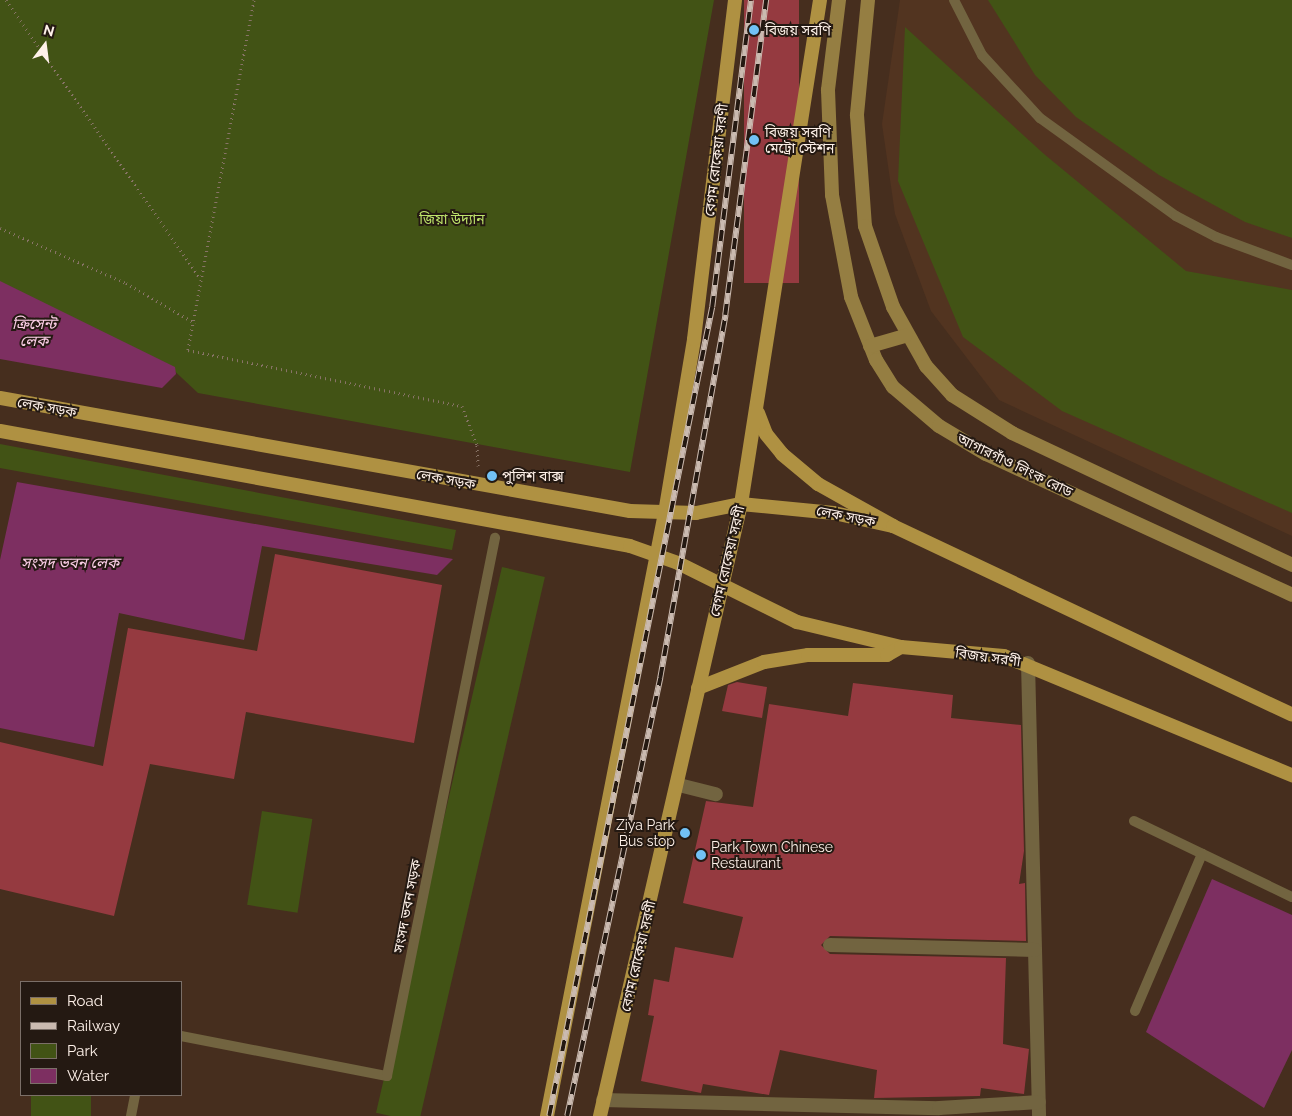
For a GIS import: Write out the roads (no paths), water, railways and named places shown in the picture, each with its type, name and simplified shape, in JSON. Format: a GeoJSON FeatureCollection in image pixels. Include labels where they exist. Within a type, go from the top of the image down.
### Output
{"type":"FeatureCollection","features":[{"type":"Feature","properties":{"kind":"main road","name":"বেগম রোকেয়া সরণী"},"geometry":{"type":"LineString","coordinates":[[547,1116],[665,514],[694,339],[735,0]]}},
{"type":"Feature","properties":{"kind":"main road","name":"বেগম রোকেয়া সরণী"},"geometry":{"type":"LineString","coordinates":[[600,1116],[679,785],[698,688],[741,504],[758,412],[820,0]]}},
{"type":"Feature","properties":{"kind":"main road","name":"আগারগাঁও লিংক রোড"},"geometry":{"type":"LineString","coordinates":[[839,0],[827,144],[840,254],[870,346],[894,388],[961,440],[1292,595]]}},
{"type":"Feature","properties":{"kind":"main road","name":"আগারগাঁও লিংক রোড"},"geometry":{"type":"LineString","coordinates":[[868,0],[857,115],[859,179],[873,258],[906,336],[952,395],[1012,433],[1292,565]]}},
{"type":"Feature","properties":{"kind":"main road"},"geometry":{"type":"LineString","coordinates":[[870,346],[906,336]]}},
{"type":"Feature","properties":{"kind":"main road","name":"লেক সড়ক"},"geometry":{"type":"LineString","coordinates":[[0,398],[478,484],[665,514],[696,513],[741,504],[834,513],[893,526]]}},
{"type":"Feature","properties":{"kind":"main road"},"geometry":{"type":"LineString","coordinates":[[758,412],[766,434],[782,454],[818,484],[893,526],[1292,715]]}},
{"type":"Feature","properties":{"kind":"main road"},"geometry":{"type":"LineString","coordinates":[[0,430],[600,540],[657,555],[797,622],[901,647]]}},
{"type":"Feature","properties":{"kind":"main road","name":"বিজয় সরণী"},"geometry":{"type":"LineString","coordinates":[[698,688],[764,662],[808,655],[887,655],[901,647],[1028,663],[1292,775]]}},
{"type":"Feature","properties":{"kind":"street"},"geometry":{"type":"LineString","coordinates":[[603,1100],[939,1112],[1039,1109],[1028,663]]}},
{"type":"Feature","properties":{"kind":"street"},"geometry":{"type":"LineString","coordinates":[[679,785],[716,794]]}},
{"type":"Feature","properties":{"kind":"street"},"geometry":{"type":"LineString","coordinates":[[830,945],[1035,950]]}},
{"type":"Feature","properties":{"kind":"lane"},"geometry":{"type":"LineString","coordinates":[[954,0],[982,55],[1040,118],[1176,216],[1216,237],[1292,265]]}},
{"type":"Feature","properties":{"kind":"lane","name":"সংসদ ভবন সড়ক"},"geometry":{"type":"LineString","coordinates":[[182,1036],[387,1076],[495,538]]}},
{"type":"Feature","properties":{"kind":"lane"},"geometry":{"type":"LineString","coordinates":[[1134,821],[1292,898]]}},
{"type":"Feature","properties":{"kind":"lane"},"geometry":{"type":"LineString","coordinates":[[1135,1011],[1202,854]]}},
{"type":"Feature","properties":{"kind":"lane"},"geometry":{"type":"LineString","coordinates":[[131,1116],[134,1096]]}},
{"type":"Feature","properties":{"kind":"water","name":"ক্রিসেন্ট লেক"},"geometry":{"type":"Polygon","coordinates":[[[0,281],[175,367],[176,374],[162,388],[0,359],[0,281]]]}},
{"type":"Feature","properties":{"kind":"water","name":"সংসদ ভবন লেক"},"geometry":{"type":"Polygon","coordinates":[[[17,482],[453,559],[437,575],[262,546],[244,640],[119,613],[94,747],[0,728],[0,560],[17,482]]]}},
{"type":"Feature","properties":{"kind":"water"},"geometry":{"type":"Polygon","coordinates":[[[1212,879],[1292,915],[1292,1050],[1264,1108],[1146,1032],[1212,879]]]}},
{"type":"Feature","properties":{"kind":"railway"},"geometry":{"type":"LineString","coordinates":[[549,1116],[712,307],[751,0]]}},
{"type":"Feature","properties":{"kind":"railway"},"geometry":{"type":"LineString","coordinates":[[567,1116],[660,678],[725,315],[766,0]]}},
{"type":"Feature","properties":{"kind":"place","name":"বিজয় সরণি"},"geometry":{"type":"Point","coordinates":[754,30]}},
{"type":"Feature","properties":{"kind":"place","name":"বিজয় সরণি মেট্রো স্টেশন"},"geometry":{"type":"Point","coordinates":[754,140]}},
{"type":"Feature","properties":{"kind":"place","name":"পুলিশ বাক্স"},"geometry":{"type":"Point","coordinates":[492,476]}},
{"type":"Feature","properties":{"kind":"place","name":"Ziya Park Bus stop"},"geometry":{"type":"Point","coordinates":[685,833]}},
{"type":"Feature","properties":{"kind":"place","name":"Park Town Chinese Restaurant"},"geometry":{"type":"Point","coordinates":[701,855]}},
{"type":"Feature","properties":{"kind":"park label","name":"জিয়া উদ্যান"},"geometry":{"type":"Point","coordinates":[452,219]}}]}
